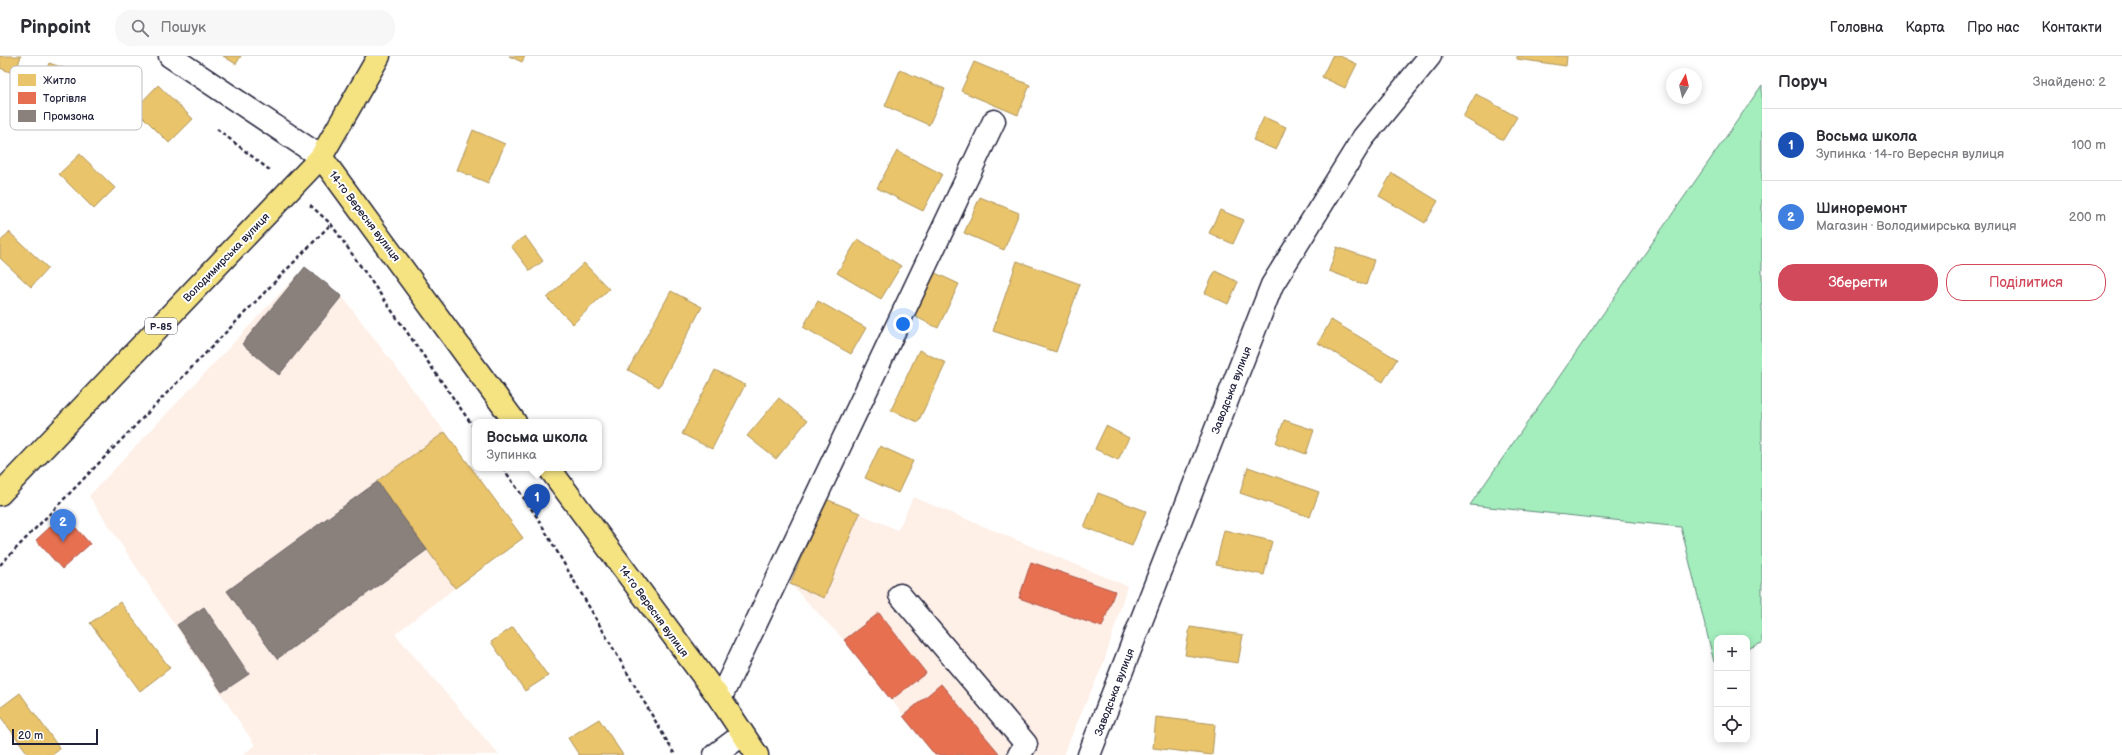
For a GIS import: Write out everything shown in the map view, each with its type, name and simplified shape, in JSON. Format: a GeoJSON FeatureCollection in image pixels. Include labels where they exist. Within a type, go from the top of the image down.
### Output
{"type":"FeatureCollection","features":[{"type":"Feature","properties":{"kind":"main road","name":"Володимирська вулиця"},"geometry":{"type":"LineString","coordinates":[[0,494],[321,157],[379,56]]}},
{"type":"Feature","properties":{"kind":"main road","name":"14-го Вересня вулиця"},"geometry":{"type":"LineString","coordinates":[[321,157],[513,419]]}},
{"type":"Feature","properties":{"kind":"main road","name":"14-го Вересня вулиця"},"geometry":{"type":"LineString","coordinates":[[551,471],[720,699],[742,735],[757,755]]}},
{"type":"Feature","properties":{"kind":"street","name":"14-го Вересня вулиця"},"geometry":{"type":"LineString","coordinates":[[170,56],[321,157]]}},
{"type":"Feature","properties":{"kind":"street","name":"Заводська вулиця"},"geometry":{"type":"LineString","coordinates":[[1089,755],[1272,285],[1362,138],[1430,56]]}},
{"type":"Feature","properties":{"kind":"street"},"geometry":{"type":"LineString","coordinates":[[720,699],[994,121]]}},
{"type":"Feature","properties":{"kind":"street"},"geometry":{"type":"LineString","coordinates":[[900,595],[1026,744],[1019,755]]}},
{"type":"Feature","properties":{"kind":"street"},"geometry":{"type":"LineString","coordinates":[[715,755],[742,735]]}},
{"type":"Feature","properties":{"kind":"path"},"geometry":{"type":"LineString","coordinates":[[0,565],[331,224],[472,425]]}},
{"type":"Feature","properties":{"kind":"path"},"geometry":{"type":"LineString","coordinates":[[505,471],[537,517],[675,755]]}},
{"type":"Feature","properties":{"kind":"shaded area"},"geometry":{"type":"Polygon","coordinates":[[[305,267],[342,296],[445,432],[455,588],[395,634],[499,755],[243,755],[255,745],[89,496],[305,267]]]}},
{"type":"Feature","properties":{"kind":"shaded area"},"geometry":{"type":"Polygon","coordinates":[[[913,497],[1127,586],[1104,662],[1063,755],[935,755],[844,640],[790,584],[826,499],[898,530],[913,497]]]}},
{"type":"Feature","properties":{"kind":"green space"},"geometry":{"type":"Polygon","coordinates":[[[1762,85],[1762,643],[1750,648],[1750,635],[1714,635],[1714,662],[1681,527],[1470,505],[1762,85]]]}},
{"type":"Feature","properties":{"kind":"building: Житло"},"geometry":{"type":"Polygon","coordinates":[[[0,56],[21,56],[18,66],[10,66],[10,72],[0,68],[0,56]]]}},
{"type":"Feature","properties":{"kind":"building: Житло"},"geometry":{"type":"Polygon","coordinates":[[[223,56],[241,56],[236,64],[223,56]]]}},
{"type":"Feature","properties":{"kind":"building: Житло"},"geometry":{"type":"Polygon","coordinates":[[[509,56],[525,56],[522,62],[509,56]]]}},
{"type":"Feature","properties":{"kind":"building: Житло"},"geometry":{"type":"Polygon","coordinates":[[[1332,56],[1340,56],[1357,64],[1345,88],[1322,77],[1332,56]]]}},
{"type":"Feature","properties":{"kind":"building: Житло"},"geometry":{"type":"Polygon","coordinates":[[[1517,56],[1567,56],[1566,66],[1517,59],[1517,56]]]}},
{"type":"Feature","properties":{"kind":"building: Житло"},"geometry":{"type":"Polygon","coordinates":[[[974,62],[1030,85],[1018,115],[961,91],[974,62]]]}},
{"type":"Feature","properties":{"kind":"building: Житло"},"geometry":{"type":"Polygon","coordinates":[[[49,63],[58,66],[48,66],[49,63]]]}},
{"type":"Feature","properties":{"kind":"building: Житло"},"geometry":{"type":"Polygon","coordinates":[[[900,70],[945,89],[929,125],[885,106],[900,70]]]}},
{"type":"Feature","properties":{"kind":"building: Житло"},"geometry":{"type":"Polygon","coordinates":[[[158,85],[193,119],[169,143],[142,116],[142,102],[158,85]]]}},
{"type":"Feature","properties":{"kind":"building: Житло"},"geometry":{"type":"Polygon","coordinates":[[[1476,94],[1517,117],[1503,140],[1463,117],[1476,94]]]}},
{"type":"Feature","properties":{"kind":"building: Житло"},"geometry":{"type":"Polygon","coordinates":[[[1264,117],[1286,127],[1276,150],[1253,140],[1264,117]]]}},
{"type":"Feature","properties":{"kind":"building: Житло"},"geometry":{"type":"Polygon","coordinates":[[[473,130],[505,144],[488,183],[457,170],[473,130]]]}},
{"type":"Feature","properties":{"kind":"building: Житло"},"geometry":{"type":"Polygon","coordinates":[[[897,151],[942,174],[923,211],[877,188],[897,151]]]}},
{"type":"Feature","properties":{"kind":"building: Житло"},"geometry":{"type":"Polygon","coordinates":[[[80,154],[115,188],[94,209],[59,174],[80,154]]]}},
{"type":"Feature","properties":{"kind":"building: Житло"},"geometry":{"type":"Polygon","coordinates":[[[1392,173],[1438,201],[1425,223],[1379,196],[1392,173]]]}},
{"type":"Feature","properties":{"kind":"building: Житло"},"geometry":{"type":"Polygon","coordinates":[[[980,197],[1019,213],[1004,250],[964,233],[980,197]]]}},
{"type":"Feature","properties":{"kind":"building: Житло"},"geometry":{"type":"Polygon","coordinates":[[[1220,210],[1244,220],[1233,244],[1209,233],[1220,210]]]}},
{"type":"Feature","properties":{"kind":"building: Житло"},"geometry":{"type":"Polygon","coordinates":[[[9,232],[48,268],[31,287],[0,258],[0,242],[9,232]]]}},
{"type":"Feature","properties":{"kind":"building: Житло"},"geometry":{"type":"Polygon","coordinates":[[[525,236],[543,261],[530,271],[511,246],[525,236]]]}},
{"type":"Feature","properties":{"kind":"building: Житло"},"geometry":{"type":"Polygon","coordinates":[[[858,239],[901,266],[881,299],[837,273],[858,239]]]}},
{"type":"Feature","properties":{"kind":"building: Житло"},"geometry":{"type":"Polygon","coordinates":[[[1337,247],[1374,260],[1366,285],[1329,271],[1337,247]]]}},
{"type":"Feature","properties":{"kind":"building: Житло"},"geometry":{"type":"Polygon","coordinates":[[[1017,261],[1080,284],[1056,352],[993,331],[1017,261]]]}},
{"type":"Feature","properties":{"kind":"building: Житло"},"geometry":{"type":"Polygon","coordinates":[[[584,263],[609,289],[573,324],[547,298],[584,263]]]}},
{"type":"Feature","properties":{"kind":"building: Житло"},"geometry":{"type":"Polygon","coordinates":[[[931,271],[959,284],[938,328],[910,314],[931,271]]]}},
{"type":"Feature","properties":{"kind":"building: Житло"},"geometry":{"type":"Polygon","coordinates":[[[1215,271],[1238,282],[1228,304],[1205,293],[1215,271]]]}},
{"type":"Feature","properties":{"kind":"building: Житло"},"geometry":{"type":"Polygon","coordinates":[[[671,291],[702,307],[659,387],[628,370],[671,291]]]}},
{"type":"Feature","properties":{"kind":"building: Житло"},"geometry":{"type":"Polygon","coordinates":[[[818,301],[866,328],[851,354],[803,327],[818,301]]]}},
{"type":"Feature","properties":{"kind":"building: Житло"},"geometry":{"type":"Polygon","coordinates":[[[1331,320],[1397,359],[1383,382],[1318,343],[1331,320]]]}},
{"type":"Feature","properties":{"kind":"building: Житло"},"geometry":{"type":"Polygon","coordinates":[[[919,350],[946,363],[918,422],[891,410],[919,350]]]}},
{"type":"Feature","properties":{"kind":"building: Житло"},"geometry":{"type":"Polygon","coordinates":[[[715,370],[745,385],[712,449],[682,434],[715,370]]]}},
{"type":"Feature","properties":{"kind":"building: Житло"},"geometry":{"type":"Polygon","coordinates":[[[779,398],[807,421],[776,459],[747,436],[779,398]]]}},
{"type":"Feature","properties":{"kind":"building: Житло"},"geometry":{"type":"Polygon","coordinates":[[[1284,420],[1314,430],[1306,454],[1276,443],[1284,420]]]}},
{"type":"Feature","properties":{"kind":"building: Житло"},"geometry":{"type":"Polygon","coordinates":[[[1106,426],[1129,438],[1118,460],[1095,449],[1106,426]]]}},
{"type":"Feature","properties":{"kind":"building: Житло"},"geometry":{"type":"Polygon","coordinates":[[[445,432],[472,469],[472,471],[474,471],[523,538],[455,588],[377,481],[445,432]]]}},
{"type":"Feature","properties":{"kind":"building: Житло"},"geometry":{"type":"Polygon","coordinates":[[[880,446],[913,461],[898,493],[865,478],[880,446]]]}},
{"type":"Feature","properties":{"kind":"building: Житло"},"geometry":{"type":"Polygon","coordinates":[[[1248,467],[1319,492],[1310,517],[1240,493],[1248,467]]]}},
{"type":"Feature","properties":{"kind":"building: Житло"},"geometry":{"type":"Polygon","coordinates":[[[1098,493],[1146,511],[1132,546],[1084,527],[1098,493]]]}},
{"type":"Feature","properties":{"kind":"building: Житло"},"geometry":{"type":"Polygon","coordinates":[[[826,499],[860,513],[824,598],[790,584],[826,499]]]}},
{"type":"Feature","properties":{"kind":"building: Житло"},"geometry":{"type":"Polygon","coordinates":[[[1224,530],[1272,541],[1264,575],[1216,565],[1224,530]]]}},
{"type":"Feature","properties":{"kind":"building: Житло"},"geometry":{"type":"Polygon","coordinates":[[[120,602],[170,668],[140,691],[90,623],[120,602]]]}},
{"type":"Feature","properties":{"kind":"building: Житло"},"geometry":{"type":"Polygon","coordinates":[[[513,627],[548,676],[525,691],[491,642],[513,627]]]}},
{"type":"Feature","properties":{"kind":"building: Житло"},"geometry":{"type":"Polygon","coordinates":[[[1190,627],[1243,635],[1238,663],[1185,655],[1190,627]]]}},
{"type":"Feature","properties":{"kind":"building: Житло"},"geometry":{"type":"Polygon","coordinates":[[[20,693],[60,749],[52,755],[29,755],[0,716],[0,708],[20,693]]]}},
{"type":"Feature","properties":{"kind":"building: Житло"},"geometry":{"type":"Polygon","coordinates":[[[1156,717],[1215,724],[1212,755],[1153,748],[1156,717]]]}},
{"type":"Feature","properties":{"kind":"building: Житло"},"geometry":{"type":"Polygon","coordinates":[[[599,719],[623,755],[579,755],[568,738],[599,719]]]}},
{"type":"Feature","properties":{"kind":"building: Торгівля"},"geometry":{"type":"Polygon","coordinates":[[[64,514],[90,544],[62,569],[36,540],[64,514]]]}},
{"type":"Feature","properties":{"kind":"building: Торгівля"},"geometry":{"type":"Polygon","coordinates":[[[1031,562],[1115,591],[1102,627],[1019,598],[1031,562]]]}},
{"type":"Feature","properties":{"kind":"building: Торгівля"},"geometry":{"type":"Polygon","coordinates":[[[879,613],[926,673],[891,700],[844,640],[879,613]]]}},
{"type":"Feature","properties":{"kind":"building: Торгівля"},"geometry":{"type":"Polygon","coordinates":[[[941,684],[999,753],[996,755],[935,755],[903,716],[941,684]]]}},
{"type":"Feature","properties":{"kind":"building: Промзона"},"geometry":{"type":"Polygon","coordinates":[[[305,267],[342,296],[279,375],[242,344],[305,267]]]}},
{"type":"Feature","properties":{"kind":"building: Промзона"},"geometry":{"type":"Polygon","coordinates":[[[377,482],[427,550],[277,659],[227,591],[377,482]]]}},
{"type":"Feature","properties":{"kind":"building: Промзона"},"geometry":{"type":"Polygon","coordinates":[[[204,607],[249,674],[222,692],[177,625],[204,607]]]}},
{"type":"Feature","properties":{"kind":"place","name":"Восьма школа"},"geometry":{"type":"Point","coordinates":[537,517]}},
{"type":"Feature","properties":{"kind":"place","name":"Шиноремонт"},"geometry":{"type":"Point","coordinates":[63,542]}}]}
